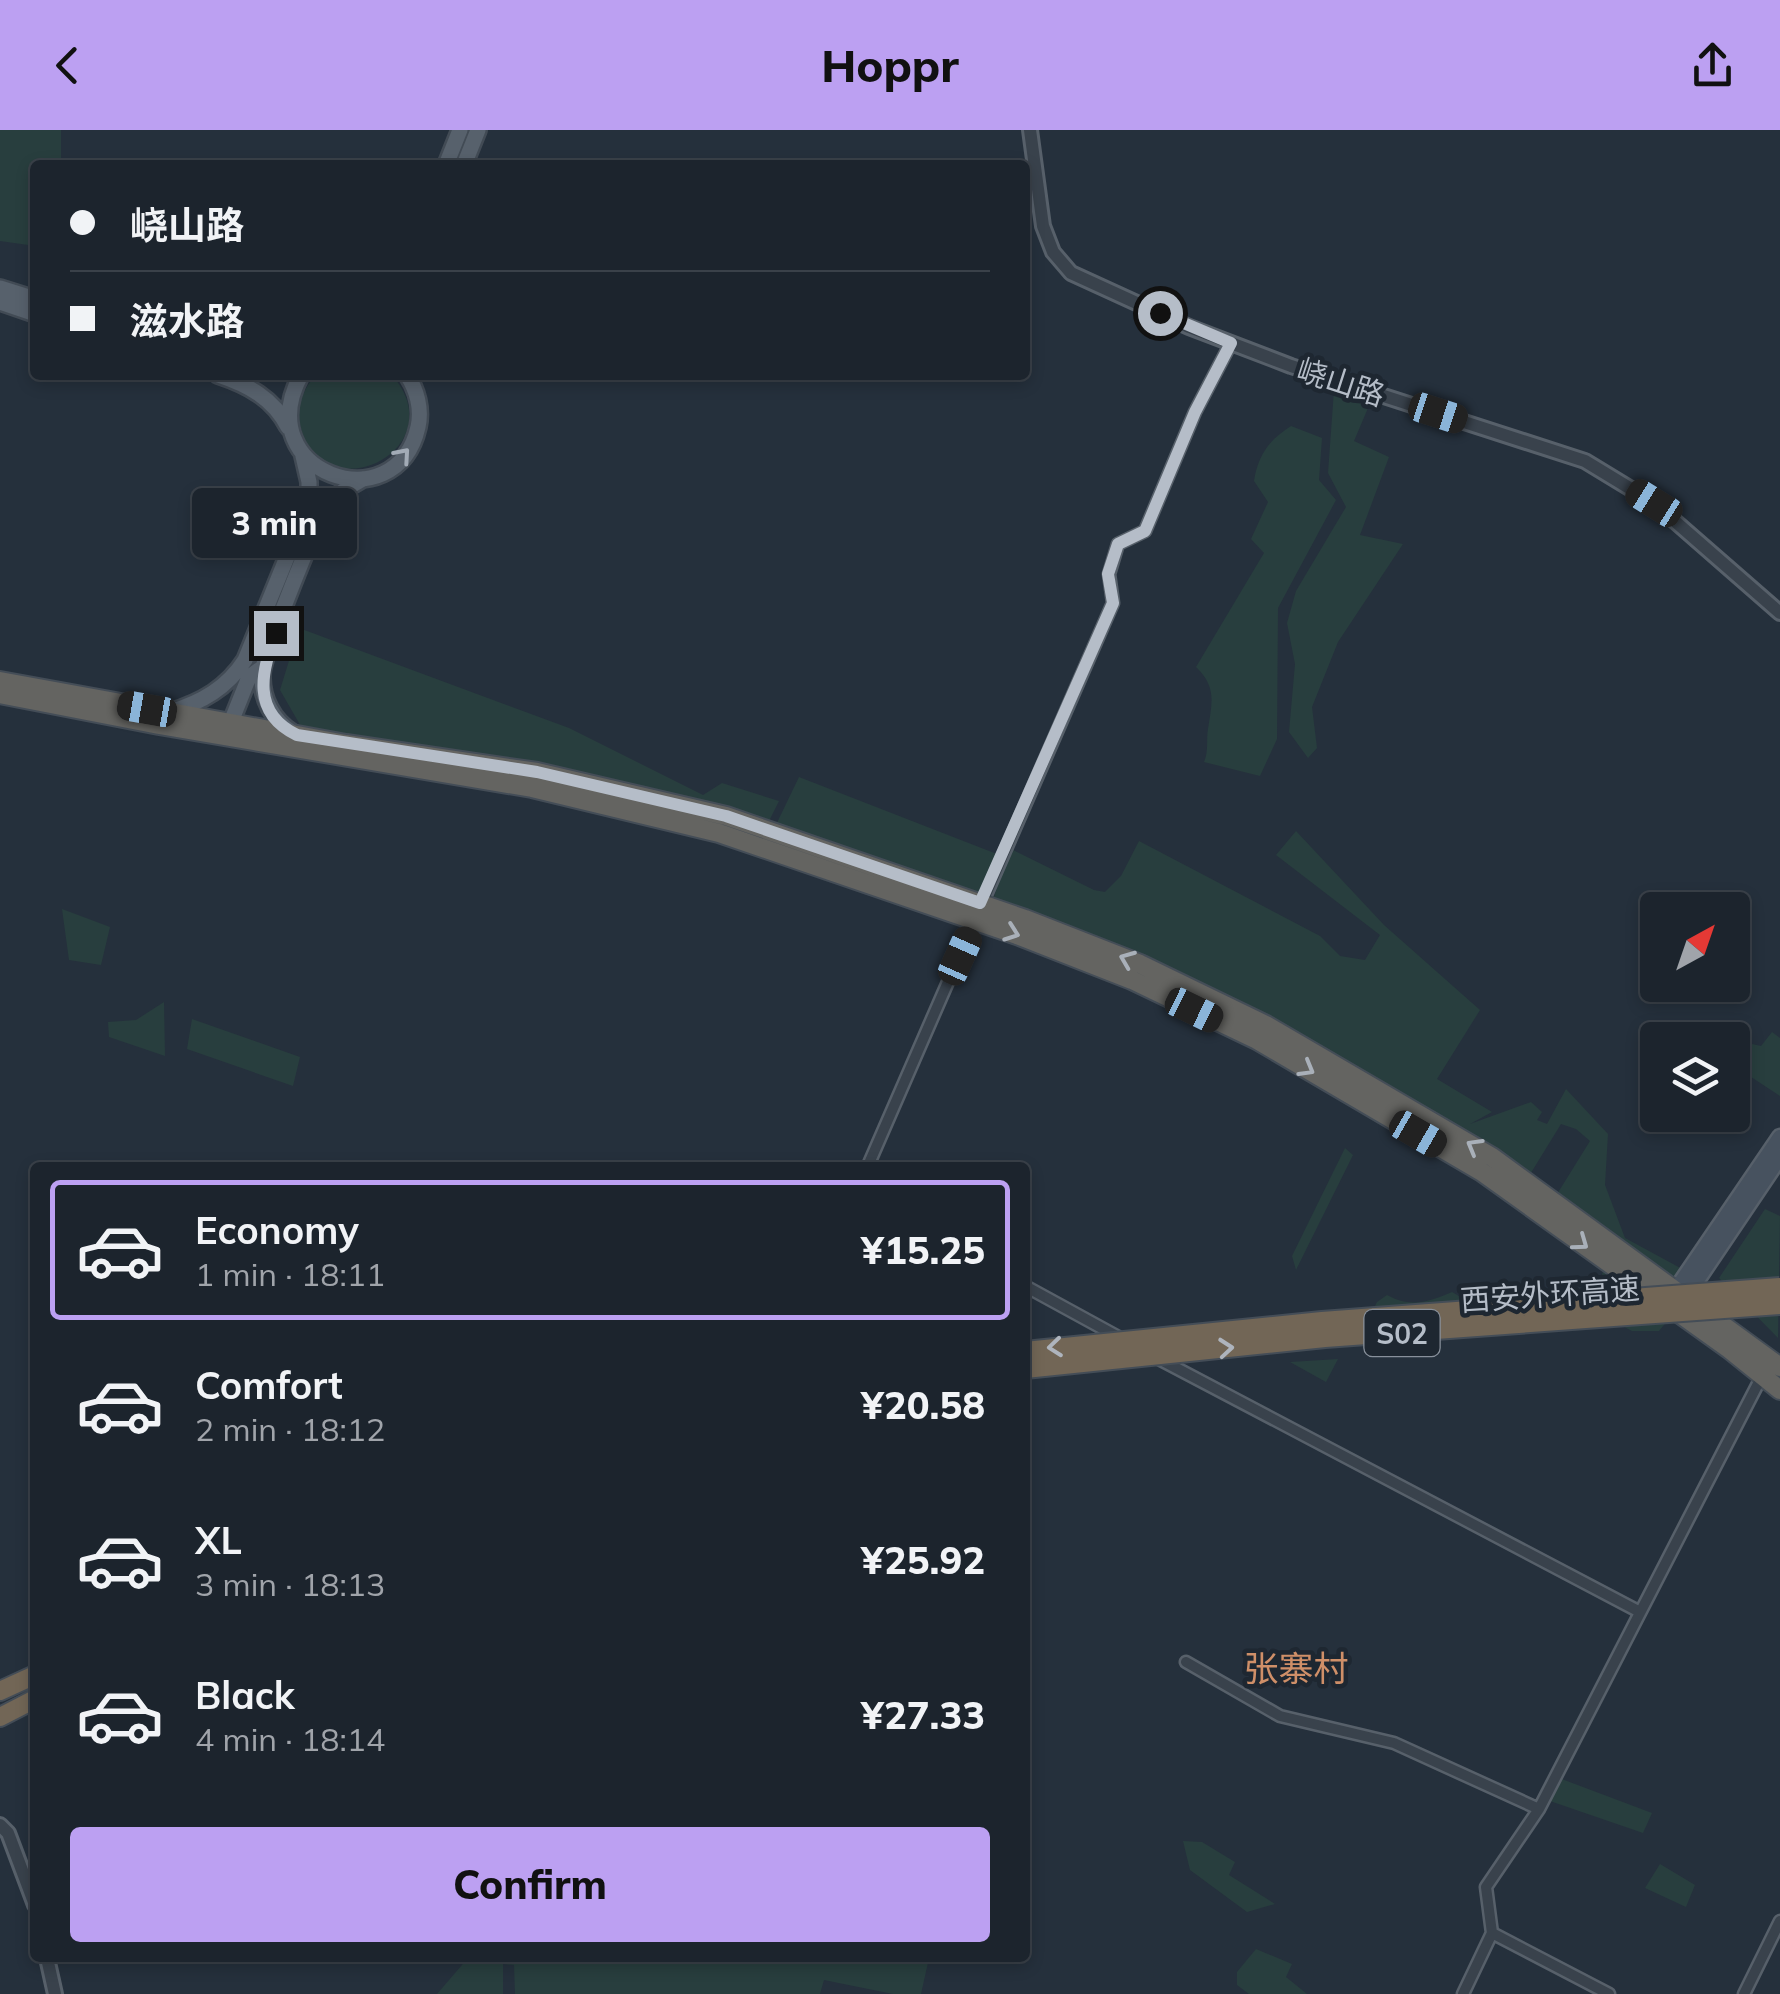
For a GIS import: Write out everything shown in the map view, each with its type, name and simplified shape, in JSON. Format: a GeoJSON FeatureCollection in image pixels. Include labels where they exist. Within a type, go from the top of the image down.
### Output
{"type":"FeatureCollection","features":[{"type":"Feature","properties":{"kind":"highway"},"geometry":{"type":"LineString","coordinates":[[0,681],[168,712],[228,730],[297,735],[537,772],[726,816],[978,912],[1257,1040],[1482,1172],[1771,1368],[1780,1390]]}},
{"type":"Feature","properties":{"kind":"highway"},"geometry":{"type":"LineString","coordinates":[[0,694],[228,730],[532,788],[720,832],[978,912]]}},
{"type":"Feature","properties":{"kind":"highway","name":"西安外环高速"},"geometry":{"type":"LineString","coordinates":[[1030,1350],[1322,1321],[1780,1287]]}},
{"type":"Feature","properties":{"kind":"highway","name":"西安外环高速"},"geometry":{"type":"LineString","coordinates":[[1030,1368],[1325,1338],[1780,1305]]}},
{"type":"Feature","properties":{"kind":"highway"},"geometry":{"type":"LineString","coordinates":[[0,1691],[30,1677]]}},
{"type":"Feature","properties":{"kind":"highway"},"geometry":{"type":"LineString","coordinates":[[0,1716],[30,1701]]}},
{"type":"Feature","properties":{"kind":"main road"},"geometry":{"type":"LineString","coordinates":[[448,160],[460,130]]}},
{"type":"Feature","properties":{"kind":"main road"},"geometry":{"type":"LineString","coordinates":[[466,160],[478,130]]}},
{"type":"Feature","properties":{"kind":"main road"},"geometry":{"type":"LineString","coordinates":[[0,288],[30,297]]}},
{"type":"Feature","properties":{"kind":"main road"},"geometry":{"type":"LineString","coordinates":[[0,302],[30,312]]}},
{"type":"Feature","properties":{"kind":"main road"},"geometry":{"type":"LineString","coordinates":[[168,712],[212,695],[245,660],[309,504],[310,482],[303,456],[282,415],[263,396],[232,380]]}},
{"type":"Feature","properties":{"kind":"main road"},"geometry":{"type":"LineString","coordinates":[[292,436],[288,414],[298,380]]}},
{"type":"Feature","properties":{"kind":"main road"},"geometry":{"type":"LineString","coordinates":[[228,730],[319,521],[340,493],[385,473],[403,459],[415,440],[420,420],[411,380]]}},
{"type":"Feature","properties":{"kind":"main road"},"geometry":{"type":"LineString","coordinates":[[303,456],[320,470],[341,479],[363,480]]}},
{"type":"Feature","properties":{"kind":"main road"},"geometry":{"type":"LineString","coordinates":[[245,660],[256,672],[269,707],[285,728],[297,735]]}},
{"type":"Feature","properties":{"kind":"main road"},"geometry":{"type":"LineString","coordinates":[[1676,1300],[1780,1136]]}},
{"type":"Feature","properties":{"kind":"main road"},"geometry":{"type":"LineString","coordinates":[[1676,1300],[1780,1157]]}},
{"type":"Feature","properties":{"kind":"street","name":"峣山路"},"geometry":{"type":"LineString","coordinates":[[1030,130],[1042,226],[1053,252],[1071,272],[1290,366],[1586,460],[1654,503],[1780,613]]}},
{"type":"Feature","properties":{"kind":"street"},"geometry":{"type":"LineString","coordinates":[[869,1162],[1113,603],[1108,574],[1118,544],[1145,531],[1195,412],[1231,343]]}},
{"type":"Feature","properties":{"kind":"street"},"geometry":{"type":"LineString","coordinates":[[1030,1289],[1301,1436],[1640,1612]]}},
{"type":"Feature","properties":{"kind":"street"},"geometry":{"type":"LineString","coordinates":[[1464,1994],[1492,1933],[1486,1887],[1539,1809],[1771,1368]]}},
{"type":"Feature","properties":{"kind":"street"},"geometry":{"type":"LineString","coordinates":[[1186,1662],[1280,1716],[1394,1743],[1539,1809]]}},
{"type":"Feature","properties":{"kind":"street"},"geometry":{"type":"LineString","coordinates":[[0,1824],[8,1834],[30,1892]]}},
{"type":"Feature","properties":{"kind":"street"},"geometry":{"type":"LineString","coordinates":[[1744,1994],[1780,1921]]}},
{"type":"Feature","properties":{"kind":"street"},"geometry":{"type":"LineString","coordinates":[[1492,1933],[1608,1994]]}},
{"type":"Feature","properties":{"kind":"street"},"geometry":{"type":"LineString","coordinates":[[48,1962],[55,1994]]}},
{"type":"Feature","properties":{"kind":"green space"},"geometry":{"type":"Polygon","coordinates":[[[0,130],[61,130],[61,160],[30,160],[30,245],[0,241],[0,130]]]}},
{"type":"Feature","properties":{"kind":"green space"},"geometry":{"type":"Polygon","coordinates":[[[312,380],[395,380],[408,402],[408,427],[397,448],[378,462],[355,469],[332,466],[313,452],[300,425],[304,392],[312,380]]]}},
{"type":"Feature","properties":{"kind":"green space"},"geometry":{"type":"Polygon","coordinates":[[[1334,390],[1371,401],[1354,441],[1389,457],[1360,535],[1403,544],[1338,642],[1312,707],[1317,748],[1308,758],[1289,732],[1295,664],[1287,623],[1296,591],[1346,507],[1328,473],[1334,390]]]}},
{"type":"Feature","properties":{"kind":"green space"},"geometry":{"type":"Polygon","coordinates":[[[1291,426],[1322,438],[1319,480],[1336,500],[1278,608],[1277,739],[1260,776],[1204,762],[1211,696],[1207,681],[1196,667],[1264,553],[1251,539],[1268,502],[1254,481],[1266,449],[1291,426]]]}},
{"type":"Feature","properties":{"kind":"green space"},"geometry":{"type":"Polygon","coordinates":[[[299,628],[569,728],[703,795],[722,783],[779,801],[765,829],[303,730],[280,690],[299,628]]]}},
{"type":"Feature","properties":{"kind":"green space"},"geometry":{"type":"Polygon","coordinates":[[[799,777],[1002,856],[981,902],[773,831],[799,777]]]}},
{"type":"Feature","properties":{"kind":"green space"},"geometry":{"type":"Polygon","coordinates":[[[1296,831],[1384,925],[1480,1010],[1437,1079],[1492,1112],[1470,1124],[1531,1102],[1542,1112],[1537,1120],[1547,1124],[1566,1089],[1608,1134],[1605,1185],[1625,1238],[1697,1277],[1665,1279],[1554,1199],[1590,1141],[1576,1129],[1561,1124],[1526,1181],[1266,1028],[991,905],[1011,849],[1105,892],[1121,876],[1139,841],[1320,936],[1340,956],[1365,960],[1380,935],[1276,855],[1296,831]]]}},
{"type":"Feature","properties":{"kind":"green space"},"geometry":{"type":"Polygon","coordinates":[[[62,909],[110,927],[101,965],[69,960],[62,909]]]}},
{"type":"Feature","properties":{"kind":"green space"},"geometry":{"type":"Polygon","coordinates":[[[164,1002],[165,1056],[109,1037],[108,1022],[136,1020],[164,1002]]]}},
{"type":"Feature","properties":{"kind":"green space"},"geometry":{"type":"Polygon","coordinates":[[[192,1019],[300,1057],[293,1086],[187,1049],[192,1019]]]}},
{"type":"Feature","properties":{"kind":"green space"},"geometry":{"type":"Polygon","coordinates":[[[1772,1032],[1780,1038],[1780,1096],[1750,1076],[1750,1049],[1752,1044],[1761,1046],[1772,1032]]]}},
{"type":"Feature","properties":{"kind":"green space"},"geometry":{"type":"Polygon","coordinates":[[[1345,1148],[1353,1155],[1296,1270],[1292,1256],[1345,1148]]]}},
{"type":"Feature","properties":{"kind":"green space"},"geometry":{"type":"Polygon","coordinates":[[[1765,1209],[1780,1216],[1778,1338],[1719,1278],[1765,1209]]]}},
{"type":"Feature","properties":{"kind":"green space"},"geometry":{"type":"Polygon","coordinates":[[[1603,1271],[1668,1320],[1659,1331],[1632,1331],[1592,1310],[1603,1271]]]}},
{"type":"Feature","properties":{"kind":"green space"},"geometry":{"type":"Polygon","coordinates":[[[1452,1292],[1464,1299],[1492,1295],[1500,1300],[1372,1312],[1387,1295],[1420,1302],[1452,1292]]]}},
{"type":"Feature","properties":{"kind":"green space"},"geometry":{"type":"Polygon","coordinates":[[[1338,1359],[1326,1382],[1290,1362],[1338,1359]]]}},
{"type":"Feature","properties":{"kind":"green space"},"geometry":{"type":"Polygon","coordinates":[[[1559,1778],[1652,1813],[1643,1833],[1547,1800],[1559,1778]]]}},
{"type":"Feature","properties":{"kind":"green space"},"geometry":{"type":"Polygon","coordinates":[[[1183,1841],[1202,1842],[1235,1862],[1229,1875],[1275,1904],[1247,1912],[1190,1870],[1183,1841]]]}},
{"type":"Feature","properties":{"kind":"green space"},"geometry":{"type":"Polygon","coordinates":[[[1660,1864],[1695,1885],[1686,1907],[1645,1888],[1660,1864]]]}},
{"type":"Feature","properties":{"kind":"green space"},"geometry":{"type":"Polygon","coordinates":[[[1256,1949],[1292,1964],[1286,1977],[1307,1994],[1249,1994],[1237,1985],[1237,1972],[1256,1949]]]}},
{"type":"Feature","properties":{"kind":"green space"},"geometry":{"type":"Polygon","coordinates":[[[465,1962],[928,1962],[921,1994],[893,1994],[824,1980],[820,1994],[515,1994],[514,1965],[503,1964],[503,1994],[437,1994],[465,1962]]]}},
{"type":"Feature","properties":{"kind":"district","name":"张寨村"},"geometry":{"type":"Point","coordinates":[1296,1668]}},
{"type":"Feature","properties":{"kind":"route"},"geometry":{"type":"LineString","coordinates":[[276,633],[263,667],[264,694],[275,716],[297,735],[537,772],[726,816],[980,903],[1113,603],[1108,574],[1118,544],[1145,531],[1195,412],[1231,343],[1160,313]]}}]}
